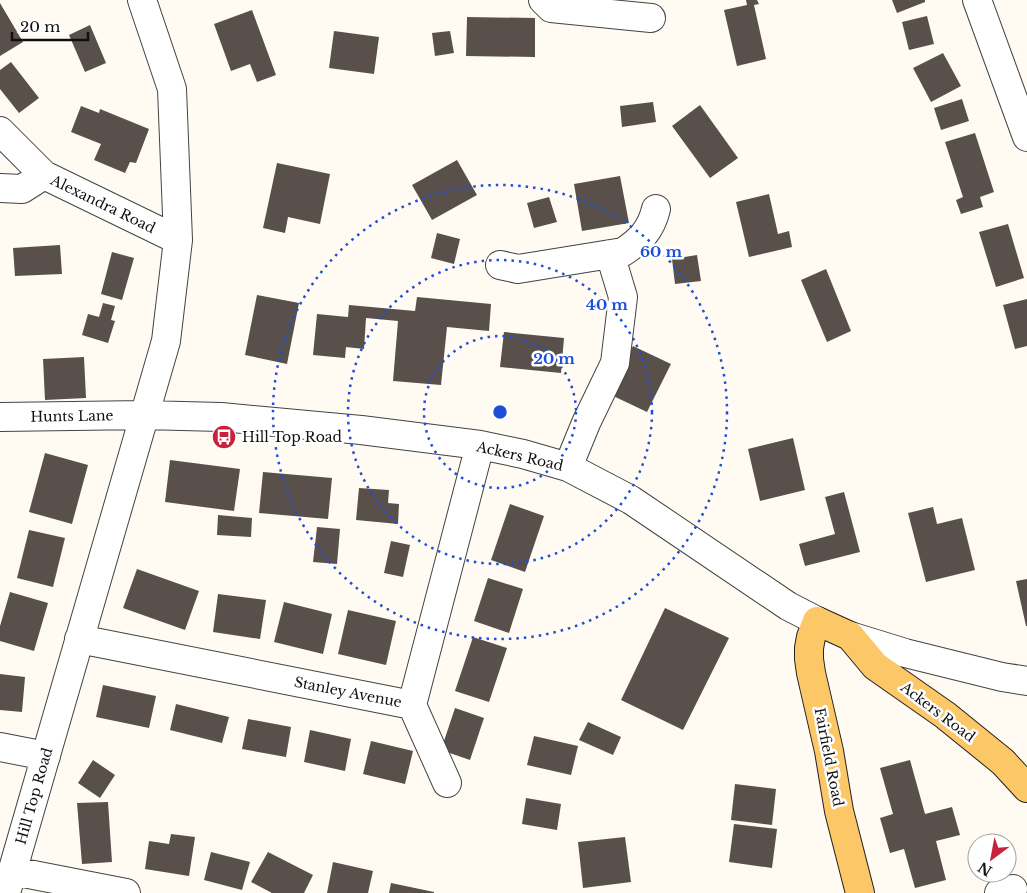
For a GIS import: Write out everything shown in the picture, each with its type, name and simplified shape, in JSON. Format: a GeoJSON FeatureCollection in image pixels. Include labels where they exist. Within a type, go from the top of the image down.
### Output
{"type":"FeatureCollection","features":[{"type":"Feature","properties":{"kind":"main road","name":"Ackers Road"},"geometry":{"type":"LineString","coordinates":[[817,621],[850,636],[875,666],[945,715],[1003,762],[1027,788]]}},
{"type":"Feature","properties":{"kind":"main road","name":"Fairfield Road"},"geometry":{"type":"LineString","coordinates":[[817,621],[809,648],[810,666],[829,751],[839,811],[860,893]]}},
{"type":"Feature","properties":{"kind":"street","name":"Hill Top Road"},"geometry":{"type":"LineString","coordinates":[[10,882],[166,341],[178,240],[172,89],[142,0]]}},
{"type":"Feature","properties":{"kind":"street"},"geometry":{"type":"LineString","coordinates":[[543,0],[551,8],[652,18]]}},
{"type":"Feature","properties":{"kind":"street"},"geometry":{"type":"LineString","coordinates":[[976,0],[1027,138]]}},
{"type":"Feature","properties":{"kind":"street"},"geometry":{"type":"LineString","coordinates":[[0,131],[44,175]]}},
{"type":"Feature","properties":{"kind":"street","name":"Alexandra Road"},"geometry":{"type":"LineString","coordinates":[[0,188],[22,189],[44,175],[178,240]]}},
{"type":"Feature","properties":{"kind":"street"},"geometry":{"type":"LineString","coordinates":[[500,265],[518,269],[623,252],[647,231],[653,221],[656,209]]}},
{"type":"Feature","properties":{"kind":"street"},"geometry":{"type":"LineString","coordinates":[[568,467],[615,363],[623,297],[610,254]]}},
{"type":"Feature","properties":{"kind":"street","name":"Hunts Lane"},"geometry":{"type":"LineString","coordinates":[[0,417],[144,414]]}},
{"type":"Feature","properties":{"kind":"street","name":"Ackers Road"},"geometry":{"type":"LineString","coordinates":[[144,414],[221,418],[352,429],[480,445],[523,454],[568,467],[631,500],[788,606],[817,621]]}},
{"type":"Feature","properties":{"kind":"street","name":"Stanley Avenue"},"geometry":{"type":"LineString","coordinates":[[80,639],[412,705],[480,445]]}},
{"type":"Feature","properties":{"kind":"street","name":"Ackers Road"},"geometry":{"type":"LineString","coordinates":[[850,636],[905,654],[1027,682]]}},
{"type":"Feature","properties":{"kind":"street"},"geometry":{"type":"LineString","coordinates":[[412,705],[447,783]]}},
{"type":"Feature","properties":{"kind":"street"},"geometry":{"type":"LineString","coordinates":[[0,747],[46,756]]}},
{"type":"Feature","properties":{"kind":"street"},"geometry":{"type":"LineString","coordinates":[[10,882],[126,893]]}},
{"type":"Feature","properties":{"kind":"building"},"geometry":{"type":"Polygon","coordinates":[[[746,0],[757,0],[759,4],[754,5],[766,59],[737,66],[724,10],[747,5],[746,0]]]}},
{"type":"Feature","properties":{"kind":"building"},"geometry":{"type":"Polygon","coordinates":[[[892,0],[925,0],[925,2],[897,13],[892,0]]]}},
{"type":"Feature","properties":{"kind":"building"},"geometry":{"type":"Polygon","coordinates":[[[0,3],[23,42],[0,56],[0,3]]]}},
{"type":"Feature","properties":{"kind":"building"},"geometry":{"type":"Polygon","coordinates":[[[252,10],[276,75],[257,82],[250,64],[231,71],[214,24],[252,10]]]}},
{"type":"Feature","properties":{"kind":"building"},"geometry":{"type":"Polygon","coordinates":[[[927,16],[934,44],[909,50],[902,22],[927,16]]]}},
{"type":"Feature","properties":{"kind":"building"},"geometry":{"type":"Polygon","coordinates":[[[467,17],[535,18],[535,57],[466,56],[467,17]]]}},
{"type":"Feature","properties":{"kind":"building"},"geometry":{"type":"Polygon","coordinates":[[[90,25],[106,63],[85,72],[69,35],[90,25]]]}},
{"type":"Feature","properties":{"kind":"building"},"geometry":{"type":"Polygon","coordinates":[[[334,31],[379,37],[374,74],[329,68],[334,31]]]}},
{"type":"Feature","properties":{"kind":"building"},"geometry":{"type":"Polygon","coordinates":[[[450,31],[454,53],[435,56],[432,33],[450,31]]]}},
{"type":"Feature","properties":{"kind":"building"},"geometry":{"type":"Polygon","coordinates":[[[943,53],[961,86],[931,102],[913,68],[943,53]]]}},
{"type":"Feature","properties":{"kind":"building"},"geometry":{"type":"Polygon","coordinates":[[[11,62],[39,98],[19,113],[0,89],[0,70],[11,62]]]}},
{"type":"Feature","properties":{"kind":"building"},"geometry":{"type":"Polygon","coordinates":[[[962,99],[969,121],[941,130],[934,108],[962,99]]]}},
{"type":"Feature","properties":{"kind":"building"},"geometry":{"type":"Polygon","coordinates":[[[653,102],[656,122],[622,127],[620,106],[653,102]]]}},
{"type":"Feature","properties":{"kind":"building"},"geometry":{"type":"Polygon","coordinates":[[[700,105],[738,158],[710,178],[672,126],[700,105]]]}},
{"type":"Feature","properties":{"kind":"building"},"geometry":{"type":"Polygon","coordinates":[[[81,106],[99,113],[100,109],[149,129],[136,163],[130,162],[125,173],[94,160],[101,144],[71,132],[81,106]]]}},
{"type":"Feature","properties":{"kind":"building"},"geometry":{"type":"Polygon","coordinates":[[[975,133],[994,192],[980,197],[983,207],[961,214],[956,200],[963,197],[945,142],[975,133]]]}},
{"type":"Feature","properties":{"kind":"building"},"geometry":{"type":"Polygon","coordinates":[[[457,160],[477,195],[432,220],[412,185],[457,160]]]}},
{"type":"Feature","properties":{"kind":"building"},"geometry":{"type":"Polygon","coordinates":[[[277,163],[330,174],[320,224],[288,217],[285,233],[263,228],[277,163]]]}},
{"type":"Feature","properties":{"kind":"building"},"geometry":{"type":"Polygon","coordinates":[[[620,176],[629,223],[582,231],[574,184],[620,176]]]}},
{"type":"Feature","properties":{"kind":"building"},"geometry":{"type":"Polygon","coordinates":[[[769,194],[778,234],[789,231],[792,247],[749,257],[736,202],[769,194]]]}},
{"type":"Feature","properties":{"kind":"building"},"geometry":{"type":"Polygon","coordinates":[[[549,197],[557,222],[534,228],[527,203],[549,197]]]}},
{"type":"Feature","properties":{"kind":"building"},"geometry":{"type":"Polygon","coordinates":[[[1008,224],[1024,278],[996,287],[979,232],[1008,224]]]}},
{"type":"Feature","properties":{"kind":"building"},"geometry":{"type":"Polygon","coordinates":[[[437,233],[460,239],[454,264],[431,258],[437,233]]]}},
{"type":"Feature","properties":{"kind":"building"},"geometry":{"type":"Polygon","coordinates":[[[60,245],[62,274],[15,276],[13,248],[60,245]]]}},
{"type":"Feature","properties":{"kind":"building"},"geometry":{"type":"Polygon","coordinates":[[[112,252],[134,258],[122,300],[101,294],[112,252]]]}},
{"type":"Feature","properties":{"kind":"building"},"geometry":{"type":"Polygon","coordinates":[[[697,255],[701,281],[675,284],[672,259],[697,255]]]}},
{"type":"Feature","properties":{"kind":"building"},"geometry":{"type":"Polygon","coordinates":[[[826,269],[851,331],[827,342],[801,280],[826,269]]]}},
{"type":"Feature","properties":{"kind":"building"},"geometry":{"type":"Polygon","coordinates":[[[257,295],[299,303],[287,364],[245,355],[257,295]]]}},
{"type":"Feature","properties":{"kind":"building"},"geometry":{"type":"Polygon","coordinates":[[[417,297],[491,304],[489,331],[447,327],[441,385],[393,381],[398,321],[366,318],[364,349],[346,347],[345,358],[313,355],[317,314],[348,317],[349,305],[415,311],[417,297]]]}},
{"type":"Feature","properties":{"kind":"building"},"geometry":{"type":"Polygon","coordinates":[[[1027,299],[1027,346],[1015,349],[1003,305],[1027,299]]]}},
{"type":"Feature","properties":{"kind":"building"},"geometry":{"type":"Polygon","coordinates":[[[103,303],[115,306],[111,320],[115,321],[108,343],[82,335],[88,314],[99,317],[103,303]]]}},
{"type":"Feature","properties":{"kind":"building"},"geometry":{"type":"Polygon","coordinates":[[[504,332],[564,338],[561,373],[500,367],[504,332]]]}},
{"type":"Feature","properties":{"kind":"building"},"geometry":{"type":"Polygon","coordinates":[[[633,346],[671,364],[647,412],[609,394],[633,346]]]}},
{"type":"Feature","properties":{"kind":"building"},"geometry":{"type":"Polygon","coordinates":[[[84,357],[86,398],[45,400],[43,359],[84,357]]]}},
{"type":"Feature","properties":{"kind":"building"},"geometry":{"type":"Polygon","coordinates":[[[793,438],[805,490],[760,501],[748,449],[793,438]]]}},
{"type":"Feature","properties":{"kind":"building"},"geometry":{"type":"Polygon","coordinates":[[[45,453],[88,465],[72,524],[29,512],[45,453]]]}},
{"type":"Feature","properties":{"kind":"building"},"geometry":{"type":"Polygon","coordinates":[[[170,460],[240,469],[234,511],[165,502],[170,460]]]}},
{"type":"Feature","properties":{"kind":"building"},"geometry":{"type":"Polygon","coordinates":[[[263,472],[332,478],[328,519],[259,513],[263,472]]]}},
{"type":"Feature","properties":{"kind":"building"},"geometry":{"type":"Polygon","coordinates":[[[359,488],[389,490],[388,503],[399,504],[398,524],[356,520],[359,488]]]}},
{"type":"Feature","properties":{"kind":"building"},"geometry":{"type":"Polygon","coordinates":[[[844,492],[860,552],[805,566],[799,544],[835,534],[825,497],[844,492]]]}},
{"type":"Feature","properties":{"kind":"building"},"geometry":{"type":"Polygon","coordinates":[[[510,504],[544,516],[525,572],[491,560],[510,504]]]}},
{"type":"Feature","properties":{"kind":"building"},"geometry":{"type":"Polygon","coordinates":[[[933,507],[937,524],[962,518],[975,570],[926,582],[908,513],[933,507]]]}},
{"type":"Feature","properties":{"kind":"building"},"geometry":{"type":"Polygon","coordinates":[[[218,515],[252,518],[251,537],[217,535],[218,515]]]}},
{"type":"Feature","properties":{"kind":"building"},"geometry":{"type":"Polygon","coordinates":[[[317,527],[340,529],[337,564],[313,562],[317,527]]]}},
{"type":"Feature","properties":{"kind":"building"},"geometry":{"type":"Polygon","coordinates":[[[29,530],[65,538],[53,587],[17,578],[29,530]]]}},
{"type":"Feature","properties":{"kind":"building"},"geometry":{"type":"Polygon","coordinates":[[[391,541],[410,545],[403,577],[384,573],[391,541]]]}},
{"type":"Feature","properties":{"kind":"building"},"geometry":{"type":"Polygon","coordinates":[[[137,569],[199,591],[185,630],[123,608],[137,569]]]}},
{"type":"Feature","properties":{"kind":"building"},"geometry":{"type":"Polygon","coordinates":[[[488,578],[523,589],[509,633],[474,621],[488,578]]]}},
{"type":"Feature","properties":{"kind":"building"},"geometry":{"type":"Polygon","coordinates":[[[1027,579],[1027,626],[1026,626],[1016,581],[1027,579]]]}},
{"type":"Feature","properties":{"kind":"building"},"geometry":{"type":"Polygon","coordinates":[[[10,592],[48,603],[34,651],[0,641],[0,626],[10,592]]]}},
{"type":"Feature","properties":{"kind":"building"},"geometry":{"type":"Polygon","coordinates":[[[218,594],[266,600],[260,639],[213,632],[218,594]]]}},
{"type":"Feature","properties":{"kind":"building"},"geometry":{"type":"Polygon","coordinates":[[[284,602],[332,614],[323,654],[274,642],[284,602]]]}},
{"type":"Feature","properties":{"kind":"building"},"geometry":{"type":"Polygon","coordinates":[[[665,608],[729,638],[683,730],[621,700],[665,608]]]}},
{"type":"Feature","properties":{"kind":"building"},"geometry":{"type":"Polygon","coordinates":[[[348,610],[396,621],[386,665],[338,654],[348,610]]]}},
{"type":"Feature","properties":{"kind":"building"},"geometry":{"type":"Polygon","coordinates":[[[473,637],[507,648],[489,702],[455,691],[473,637]]]}},
{"type":"Feature","properties":{"kind":"building"},"geometry":{"type":"Polygon","coordinates":[[[0,674],[25,677],[22,712],[0,710],[0,674]]]}},
{"type":"Feature","properties":{"kind":"building"},"geometry":{"type":"Polygon","coordinates":[[[103,685],[156,696],[149,728],[96,717],[103,685]]]}},
{"type":"Feature","properties":{"kind":"building"},"geometry":{"type":"Polygon","coordinates":[[[176,704],[229,717],[222,743],[170,730],[176,704]]]}},
{"type":"Feature","properties":{"kind":"building"},"geometry":{"type":"Polygon","coordinates":[[[455,708],[484,718],[470,760],[441,750],[455,708]]]}},
{"type":"Feature","properties":{"kind":"building"},"geometry":{"type":"Polygon","coordinates":[[[248,719],[291,727],[286,757],[242,749],[248,719]]]}},
{"type":"Feature","properties":{"kind":"building"},"geometry":{"type":"Polygon","coordinates":[[[588,722],[621,737],[613,755],[579,740],[588,722]]]}},
{"type":"Feature","properties":{"kind":"building"},"geometry":{"type":"Polygon","coordinates":[[[310,730],[351,739],[345,771],[304,762],[310,730]]]}},
{"type":"Feature","properties":{"kind":"building"},"geometry":{"type":"Polygon","coordinates":[[[534,736],[578,746],[571,775],[527,765],[534,736]]]}},
{"type":"Feature","properties":{"kind":"building"},"geometry":{"type":"Polygon","coordinates":[[[371,741],[413,751],[405,784],[363,774],[371,741]]]}},
{"type":"Feature","properties":{"kind":"building"},"geometry":{"type":"Polygon","coordinates":[[[93,760],[115,775],[100,798],[78,783],[93,760]]]}},
{"type":"Feature","properties":{"kind":"building"},"geometry":{"type":"Polygon","coordinates":[[[910,760],[925,814],[952,807],[960,835],[936,841],[946,880],[915,888],[904,849],[890,853],[880,818],[893,814],[880,768],[910,760]]]}},
{"type":"Feature","properties":{"kind":"building"},"geometry":{"type":"Polygon","coordinates":[[[735,784],[776,789],[772,825],[731,820],[735,784]]]}},
{"type":"Feature","properties":{"kind":"building"},"geometry":{"type":"Polygon","coordinates":[[[526,798],[561,804],[557,830],[522,824],[526,798]]]}},
{"type":"Feature","properties":{"kind":"building"},"geometry":{"type":"Polygon","coordinates":[[[108,802],[112,862],[82,864],[77,803],[108,802]]]}},
{"type":"Feature","properties":{"kind":"building"},"geometry":{"type":"Polygon","coordinates":[[[734,824],[777,829],[772,868],[729,862],[734,824]]]}},
{"type":"Feature","properties":{"kind":"building"},"geometry":{"type":"Polygon","coordinates":[[[171,834],[195,837],[189,876],[145,869],[149,841],[169,844],[171,834]]]}},
{"type":"Feature","properties":{"kind":"building"},"geometry":{"type":"Polygon","coordinates":[[[625,837],[631,882],[583,888],[578,842],[625,837]]]}},
{"type":"Feature","properties":{"kind":"building"},"geometry":{"type":"Polygon","coordinates":[[[211,852],[250,862],[242,890],[204,880],[211,852]]]}},
{"type":"Feature","properties":{"kind":"building"},"geometry":{"type":"Polygon","coordinates":[[[268,852],[313,875],[304,893],[272,893],[251,882],[268,852]]]}},
{"type":"Feature","properties":{"kind":"building"},"geometry":{"type":"Polygon","coordinates":[[[333,862],[373,871],[368,893],[327,893],[333,862]]]}},
{"type":"Feature","properties":{"kind":"building"},"geometry":{"type":"Polygon","coordinates":[[[391,883],[434,892],[434,893],[389,893],[391,883]]]}},
{"type":"Feature","properties":{"kind":"place","name":"Hill Top Road"},"geometry":{"type":"Point","coordinates":[224,437]}}]}
